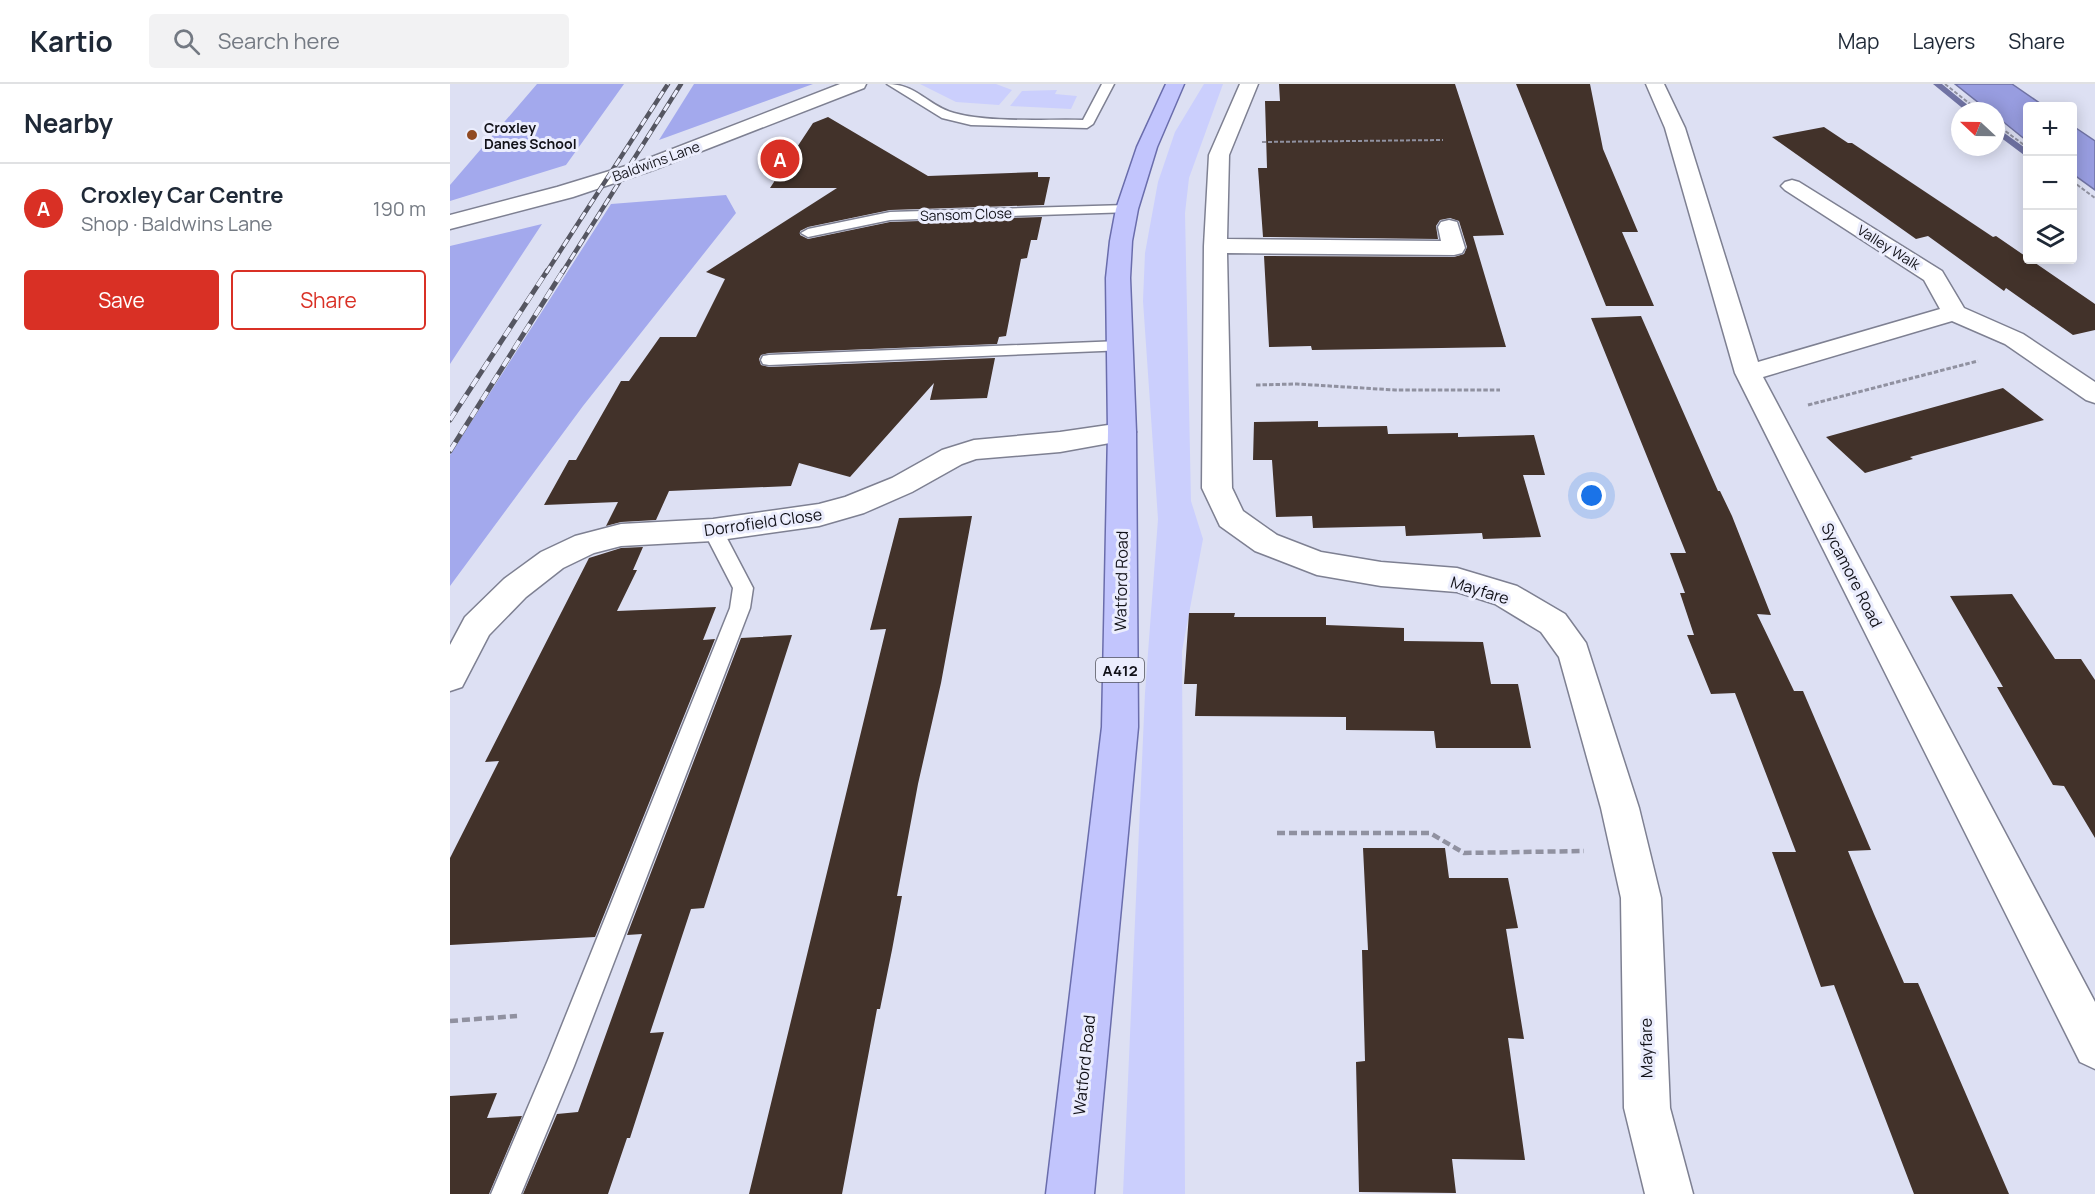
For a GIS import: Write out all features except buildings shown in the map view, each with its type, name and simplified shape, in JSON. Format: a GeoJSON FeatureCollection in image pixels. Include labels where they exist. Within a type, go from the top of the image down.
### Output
{"type":"FeatureCollection","features":[{"type":"Feature","properties":{"kind":"main road","name":"Watford Road"},"geometry":{"type":"LineString","coordinates":[[1070,1194],[1119,727],[1122,432],[1118,278],[1127,209],[1147,147],[1175,84]]}},
{"type":"Feature","properties":{"kind":"street","name":"Baldwins Lane"},"geometry":{"type":"LineString","coordinates":[[450,222],[565,192],[645,166],[857,84]]}},
{"type":"Feature","properties":{"kind":"street","name":"Mayfare"},"geometry":{"type":"LineString","coordinates":[[1249,84],[1219,155],[1215,246],[1217,488],[1231,518],[1266,543],[1317,563],[1381,574],[1457,580],[1506,595],[1553,622],[1574,653],[1620,808],[1641,898],[1647,1108],[1669,1194]]}},
{"type":"Feature","properties":{"kind":"street","name":"Sycamore Road"},"geometry":{"type":"LineString","coordinates":[[1655,84],[1675,128],[1748,373],[2095,1047]]}},
{"type":"Feature","properties":{"kind":"street","name":"Valley Walk"},"geometry":{"type":"LineString","coordinates":[[1792,186],[1934,276],[1954,313]]}},
{"type":"Feature","properties":{"kind":"street"},"geometry":{"type":"LineString","coordinates":[[1215,246],[1454,248],[1449,227]]}},
{"type":"Feature","properties":{"kind":"street"},"geometry":{"type":"LineString","coordinates":[[1748,373],[1954,313],[2014,339],[2095,394]]}},
{"type":"Feature","properties":{"kind":"street","name":"Dorrofield Close"},"geometry":{"type":"LineString","coordinates":[[450,677],[477,626],[515,588],[552,560],[586,544],[621,535],[713,530],[785,521],[854,506],[902,485],[952,457],[974,450],[1060,442],[1122,432]]}},
{"type":"Feature","properties":{"kind":"lane"},"geometry":{"type":"LineString","coordinates":[[893,84],[954,118],[971,121],[1087,124],[1108,84]]}},
{"type":"Feature","properties":{"kind":"lane","name":"Sansom Close"},"geometry":{"type":"LineString","coordinates":[[808,233],[890,216],[1127,209]]}},
{"type":"Feature","properties":{"kind":"lane"},"geometry":{"type":"LineString","coordinates":[[769,360],[1120,346]]}},
{"type":"Feature","properties":{"kind":"lane"},"geometry":{"type":"LineString","coordinates":[[506,1194],[560,1066],[740,608],[743,588],[713,530]]}},
{"type":"Feature","properties":{"kind":"path"},"geometry":{"type":"LineString","coordinates":[[1945,84],[1968,102]]}},
{"type":"Feature","properties":{"kind":"path"},"geometry":{"type":"LineString","coordinates":[[2005,131],[2023,144]]}},
{"type":"Feature","properties":{"kind":"path"},"geometry":{"type":"LineString","coordinates":[[1226,140],[1257,142],[1443,140]]}},
{"type":"Feature","properties":{"kind":"path"},"geometry":{"type":"LineString","coordinates":[[2077,185],[2095,198]]}},
{"type":"Feature","properties":{"kind":"path"},"geometry":{"type":"LineString","coordinates":[[1770,415],[2026,348]]}},
{"type":"Feature","properties":{"kind":"path"},"geometry":{"type":"LineString","coordinates":[[1216,387],[1297,384],[1395,390],[1500,390]]}},
{"type":"Feature","properties":{"kind":"path"},"geometry":{"type":"LineString","coordinates":[[1277,833],[1430,833],[1464,853],[1629,851]]}},
{"type":"Feature","properties":{"kind":"path"},"geometry":{"type":"LineString","coordinates":[[450,1021],[517,1016]]}},
{"type":"Feature","properties":{"kind":"shaded area"},"geometry":{"type":"Polygon","coordinates":[[[537,84],[624,84],[566,165],[450,201],[450,185],[537,84]]]}},
{"type":"Feature","properties":{"kind":"shaded area"},"geometry":{"type":"Polygon","coordinates":[[[694,84],[813,84],[659,140],[694,84]]]}},
{"type":"Feature","properties":{"kind":"shaded area"},"geometry":{"type":"Polygon","coordinates":[[[920,84],[996,84],[1012,90],[999,105],[956,102],[920,84]]]}},
{"type":"Feature","properties":{"kind":"shaded area"},"geometry":{"type":"Polygon","coordinates":[[[1204,84],[1223,84],[1189,178],[1185,213],[1191,501],[1203,539],[1182,651],[1185,1194],[1123,1194],[1145,693],[1158,519],[1143,301],[1145,253],[1158,182],[1175,132],[1204,84]]]}},
{"type":"Feature","properties":{"kind":"shaded area"},"geometry":{"type":"Polygon","coordinates":[[[1955,84],[2012,84],[2038,102],[2023,102],[2023,138],[2005,123],[2005,102],[1978,102],[1955,84]]]}},
{"type":"Feature","properties":{"kind":"shaded area"},"geometry":{"type":"Polygon","coordinates":[[[1057,90],[1055,94],[1077,96],[1071,109],[1010,106],[1022,91],[1057,90]]]}},
{"type":"Feature","properties":{"kind":"shaded area"},"geometry":{"type":"Polygon","coordinates":[[[2077,129],[2095,141],[2095,190],[2077,177],[2077,129]]]}},
{"type":"Feature","properties":{"kind":"shaded area"},"geometry":{"type":"Polygon","coordinates":[[[726,195],[736,213],[583,406],[450,586],[450,455],[611,204],[726,195]]]}},
{"type":"Feature","properties":{"kind":"shaded area"},"geometry":{"type":"Polygon","coordinates":[[[542,224],[450,364],[450,246],[542,224]]]}},
{"type":"Feature","properties":{"kind":"waterway"},"geometry":{"type":"LineString","coordinates":[[1937,84],[1960,102]]}},
{"type":"Feature","properties":{"kind":"waterway"},"geometry":{"type":"LineString","coordinates":[[2005,137],[2023,151]]}},
{"type":"Feature","properties":{"kind":"railway"},"geometry":{"type":"LineString","coordinates":[[546,273],[668,84]]}},
{"type":"Feature","properties":{"kind":"railway"},"geometry":{"type":"LineString","coordinates":[[562,273],[681,84]]}},
{"type":"Feature","properties":{"kind":"railway"},"geometry":{"type":"LineString","coordinates":[[450,420],[547,271]]}},
{"type":"Feature","properties":{"kind":"railway"},"geometry":{"type":"LineString","coordinates":[[450,451],[563,271]]}},
{"type":"Feature","properties":{"kind":"place","name":"Croxley Danes School"},"geometry":{"type":"Point","coordinates":[472,135]}},
{"type":"Feature","properties":{"kind":"place","name":"Croxley Car Centre"},"geometry":{"type":"Point","coordinates":[780,159]}}]}
